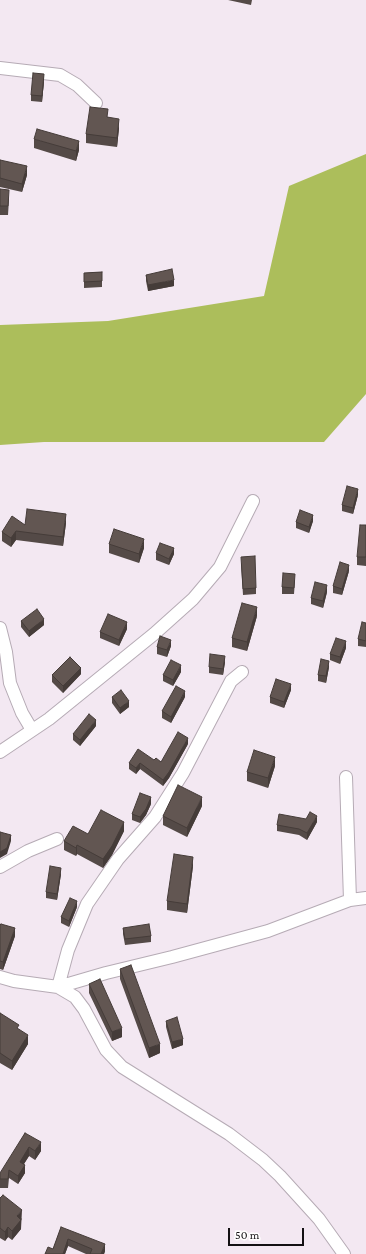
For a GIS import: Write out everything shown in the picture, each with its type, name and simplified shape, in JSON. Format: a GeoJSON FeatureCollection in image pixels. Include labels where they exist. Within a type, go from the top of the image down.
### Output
{"type":"FeatureCollection","features":[{"type":"Feature","properties":{"kind":"street"},"geometry":{"type":"LineString","coordinates":[[0,68],[60,75],[78,86],[96,103]]}},
{"type":"Feature","properties":{"kind":"street"},"geometry":{"type":"LineString","coordinates":[[0,752],[49,719],[109,672],[193,599],[220,567],[253,501]]}},
{"type":"Feature","properties":{"kind":"street"},"geometry":{"type":"LineString","coordinates":[[0,628],[6,652],[10,683],[22,713],[32,730]]}},
{"type":"Feature","properties":{"kind":"street"},"geometry":{"type":"LineString","coordinates":[[58,987],[68,950],[87,904],[118,859],[155,817],[183,774],[231,681],[242,672]]}},
{"type":"Feature","properties":{"kind":"street"},"geometry":{"type":"LineString","coordinates":[[346,777],[350,900]]}},
{"type":"Feature","properties":{"kind":"street"},"geometry":{"type":"LineString","coordinates":[[0,867],[28,851],[57,839]]}},
{"type":"Feature","properties":{"kind":"street"},"geometry":{"type":"LineString","coordinates":[[58,987],[268,931],[350,900],[366,898]]}},
{"type":"Feature","properties":{"kind":"street"},"geometry":{"type":"LineString","coordinates":[[0,977],[14,981],[58,987],[75,997],[80,1002],[106,1050],[122,1067],[229,1134],[263,1160],[280,1176],[319,1219],[344,1254]]}},
{"type":"Feature","properties":{"kind":"green space"},"geometry":{"type":"Polygon","coordinates":[[[366,154],[366,394],[324,442],[44,442],[0,445],[0,325],[108,321],[264,296],[289,186],[366,154]]]}},
{"type":"Feature","properties":{"kind":"building"},"geometry":{"type":"Polygon","coordinates":[[[33,73],[44,74],[42,96],[31,95],[33,73]]]}},
{"type":"Feature","properties":{"kind":"building"},"geometry":{"type":"Polygon","coordinates":[[[90,107],[108,109],[107,117],[119,119],[117,138],[86,134],[90,107]]]}},
{"type":"Feature","properties":{"kind":"building"},"geometry":{"type":"Polygon","coordinates":[[[37,129],[79,141],[76,151],[34,139],[37,129]]]}},
{"type":"Feature","properties":{"kind":"building"},"geometry":{"type":"Polygon","coordinates":[[[0,160],[27,166],[22,184],[0,178],[0,160]]]}},
{"type":"Feature","properties":{"kind":"building"},"geometry":{"type":"Polygon","coordinates":[[[0,189],[9,190],[8,206],[0,206],[0,189]]]}},
{"type":"Feature","properties":{"kind":"building"},"geometry":{"type":"Polygon","coordinates":[[[172,269],[174,280],[148,285],[146,275],[172,269]]]}},
{"type":"Feature","properties":{"kind":"building"},"geometry":{"type":"Polygon","coordinates":[[[102,272],[102,281],[84,282],[84,273],[102,272]]]}},
{"type":"Feature","properties":{"kind":"building"},"geometry":{"type":"Polygon","coordinates":[[[347,486],[358,489],[353,508],[342,505],[347,486]]]}},
{"type":"Feature","properties":{"kind":"building"},"geometry":{"type":"Polygon","coordinates":[[[27,509],[66,514],[63,537],[16,531],[11,538],[2,532],[12,516],[25,525],[27,509]]]}},
{"type":"Feature","properties":{"kind":"building"},"geometry":{"type":"Polygon","coordinates":[[[300,510],[313,515],[309,527],[296,522],[300,510]]]}},
{"type":"Feature","properties":{"kind":"building"},"geometry":{"type":"Polygon","coordinates":[[[360,525],[366,525],[366,557],[357,557],[360,525]]]}},
{"type":"Feature","properties":{"kind":"building"},"geometry":{"type":"Polygon","coordinates":[[[114,529],[144,539],[139,554],[109,544],[114,529]]]}},
{"type":"Feature","properties":{"kind":"building"},"geometry":{"type":"Polygon","coordinates":[[[160,543],[174,548],[169,559],[156,553],[160,543]]]}},
{"type":"Feature","properties":{"kind":"building"},"geometry":{"type":"Polygon","coordinates":[[[255,556],[256,588],[243,589],[241,557],[255,556]]]}},
{"type":"Feature","properties":{"kind":"building"},"geometry":{"type":"Polygon","coordinates":[[[340,562],[349,565],[342,589],[333,586],[340,562]]]}},
{"type":"Feature","properties":{"kind":"building"},"geometry":{"type":"Polygon","coordinates":[[[283,573],[295,574],[294,588],[282,587],[283,573]]]}},
{"type":"Feature","properties":{"kind":"building"},"geometry":{"type":"Polygon","coordinates":[[[315,582],[327,585],[323,601],[311,598],[315,582]]]}},
{"type":"Feature","properties":{"kind":"building"},"geometry":{"type":"Polygon","coordinates":[[[242,603],[257,607],[247,642],[232,638],[242,603]]]}},
{"type":"Feature","properties":{"kind":"building"},"geometry":{"type":"Polygon","coordinates":[[[37,609],[44,619],[29,631],[21,621],[37,609]]]}},
{"type":"Feature","properties":{"kind":"building"},"geometry":{"type":"Polygon","coordinates":[[[108,614],[127,622],[119,640],[100,632],[108,614]]]}},
{"type":"Feature","properties":{"kind":"building"},"geometry":{"type":"Polygon","coordinates":[[[362,622],[366,623],[366,641],[358,639],[362,622]]]}},
{"type":"Feature","properties":{"kind":"building"},"geometry":{"type":"Polygon","coordinates":[[[160,636],[171,640],[167,650],[157,647],[160,636]]]}},
{"type":"Feature","properties":{"kind":"building"},"geometry":{"type":"Polygon","coordinates":[[[336,638],[346,641],[340,657],[330,654],[336,638]]]}},
{"type":"Feature","properties":{"kind":"building"},"geometry":{"type":"Polygon","coordinates":[[[210,654],[225,656],[223,669],[209,667],[210,654]]]}},
{"type":"Feature","properties":{"kind":"building"},"geometry":{"type":"Polygon","coordinates":[[[70,657],[81,668],[63,686],[52,675],[70,657]]]}},
{"type":"Feature","properties":{"kind":"building"},"geometry":{"type":"Polygon","coordinates":[[[321,659],[329,661],[326,676],[318,675],[321,659]]]}},
{"type":"Feature","properties":{"kind":"building"},"geometry":{"type":"Polygon","coordinates":[[[171,660],[181,665],[173,680],[163,675],[171,660]]]}},
{"type":"Feature","properties":{"kind":"building"},"geometry":{"type":"Polygon","coordinates":[[[276,679],[291,684],[284,702],[270,697],[276,679]]]}},
{"type":"Feature","properties":{"kind":"building"},"geometry":{"type":"Polygon","coordinates":[[[176,686],[185,691],[171,717],[162,711],[176,686]]]}},
{"type":"Feature","properties":{"kind":"building"},"geometry":{"type":"Polygon","coordinates":[[[121,690],[129,701],[120,708],[112,697],[121,690]]]}},
{"type":"Feature","properties":{"kind":"building"},"geometry":{"type":"Polygon","coordinates":[[[89,714],[96,720],[80,740],[73,734],[89,714]]]}},
{"type":"Feature","properties":{"kind":"building"},"geometry":{"type":"Polygon","coordinates":[[[178,732],[188,738],[163,780],[140,763],[136,768],[129,763],[138,749],[154,760],[156,758],[161,762],[178,732]]]}},
{"type":"Feature","properties":{"kind":"building"},"geometry":{"type":"Polygon","coordinates":[[[254,750],[275,757],[268,778],[247,772],[254,750]]]}},
{"type":"Feature","properties":{"kind":"building"},"geometry":{"type":"Polygon","coordinates":[[[178,785],[202,797],[187,828],[163,816],[178,785]]]}},
{"type":"Feature","properties":{"kind":"building"},"geometry":{"type":"Polygon","coordinates":[[[140,793],[151,797],[146,809],[140,817],[132,814],[140,793]]]}},
{"type":"Feature","properties":{"kind":"building"},"geometry":{"type":"Polygon","coordinates":[[[101,810],[124,822],[112,846],[103,859],[77,845],[76,848],[64,841],[73,826],[88,834],[101,810]]]}},
{"type":"Feature","properties":{"kind":"building"},"geometry":{"type":"Polygon","coordinates":[[[310,812],[317,816],[307,833],[299,829],[277,825],[279,814],[306,819],[310,812]]]}},
{"type":"Feature","properties":{"kind":"building"},"geometry":{"type":"Polygon","coordinates":[[[0,832],[11,835],[7,848],[0,852],[0,832]]]}},
{"type":"Feature","properties":{"kind":"building"},"geometry":{"type":"Polygon","coordinates":[[[174,854],[193,857],[187,904],[167,901],[174,854]]]}},
{"type":"Feature","properties":{"kind":"building"},"geometry":{"type":"Polygon","coordinates":[[[50,866],[61,868],[57,894],[46,892],[50,866]]]}},
{"type":"Feature","properties":{"kind":"building"},"geometry":{"type":"Polygon","coordinates":[[[70,898],[77,901],[69,921],[61,917],[70,898]]]}},
{"type":"Feature","properties":{"kind":"building"},"geometry":{"type":"Polygon","coordinates":[[[1,924],[15,928],[3,962],[0,961],[1,924]]]}},
{"type":"Feature","properties":{"kind":"building"},"geometry":{"type":"Polygon","coordinates":[[[149,924],[151,936],[125,939],[123,928],[149,924]]]}},
{"type":"Feature","properties":{"kind":"building"},"geometry":{"type":"Polygon","coordinates":[[[131,965],[160,1044],[149,1048],[120,969],[131,965]]]}},
{"type":"Feature","properties":{"kind":"building"},"geometry":{"type":"Polygon","coordinates":[[[100,979],[122,1028],[112,1032],[89,984],[100,979]]]}},
{"type":"Feature","properties":{"kind":"building"},"geometry":{"type":"Polygon","coordinates":[[[0,1013],[19,1025],[17,1028],[28,1035],[12,1061],[0,1053],[0,1013]]]}},
{"type":"Feature","properties":{"kind":"building"},"geometry":{"type":"Polygon","coordinates":[[[177,1017],[183,1039],[172,1042],[166,1021],[177,1017]]]}},
{"type":"Feature","properties":{"kind":"building"},"geometry":{"type":"Polygon","coordinates":[[[25,1133],[41,1142],[35,1151],[29,1147],[20,1162],[25,1165],[18,1176],[9,1170],[8,1179],[0,1179],[0,1173],[25,1133]]]}},
{"type":"Feature","properties":{"kind":"building"},"geometry":{"type":"Polygon","coordinates":[[[3,1195],[22,1210],[17,1216],[21,1220],[12,1231],[8,1227],[5,1232],[0,1228],[0,1198],[3,1195]]]}},
{"type":"Feature","properties":{"kind":"building"},"geometry":{"type":"Polygon","coordinates":[[[61,1227],[105,1244],[101,1254],[90,1254],[92,1249],[68,1239],[63,1254],[45,1254],[48,1247],[53,1249],[61,1227]]]}}]}
